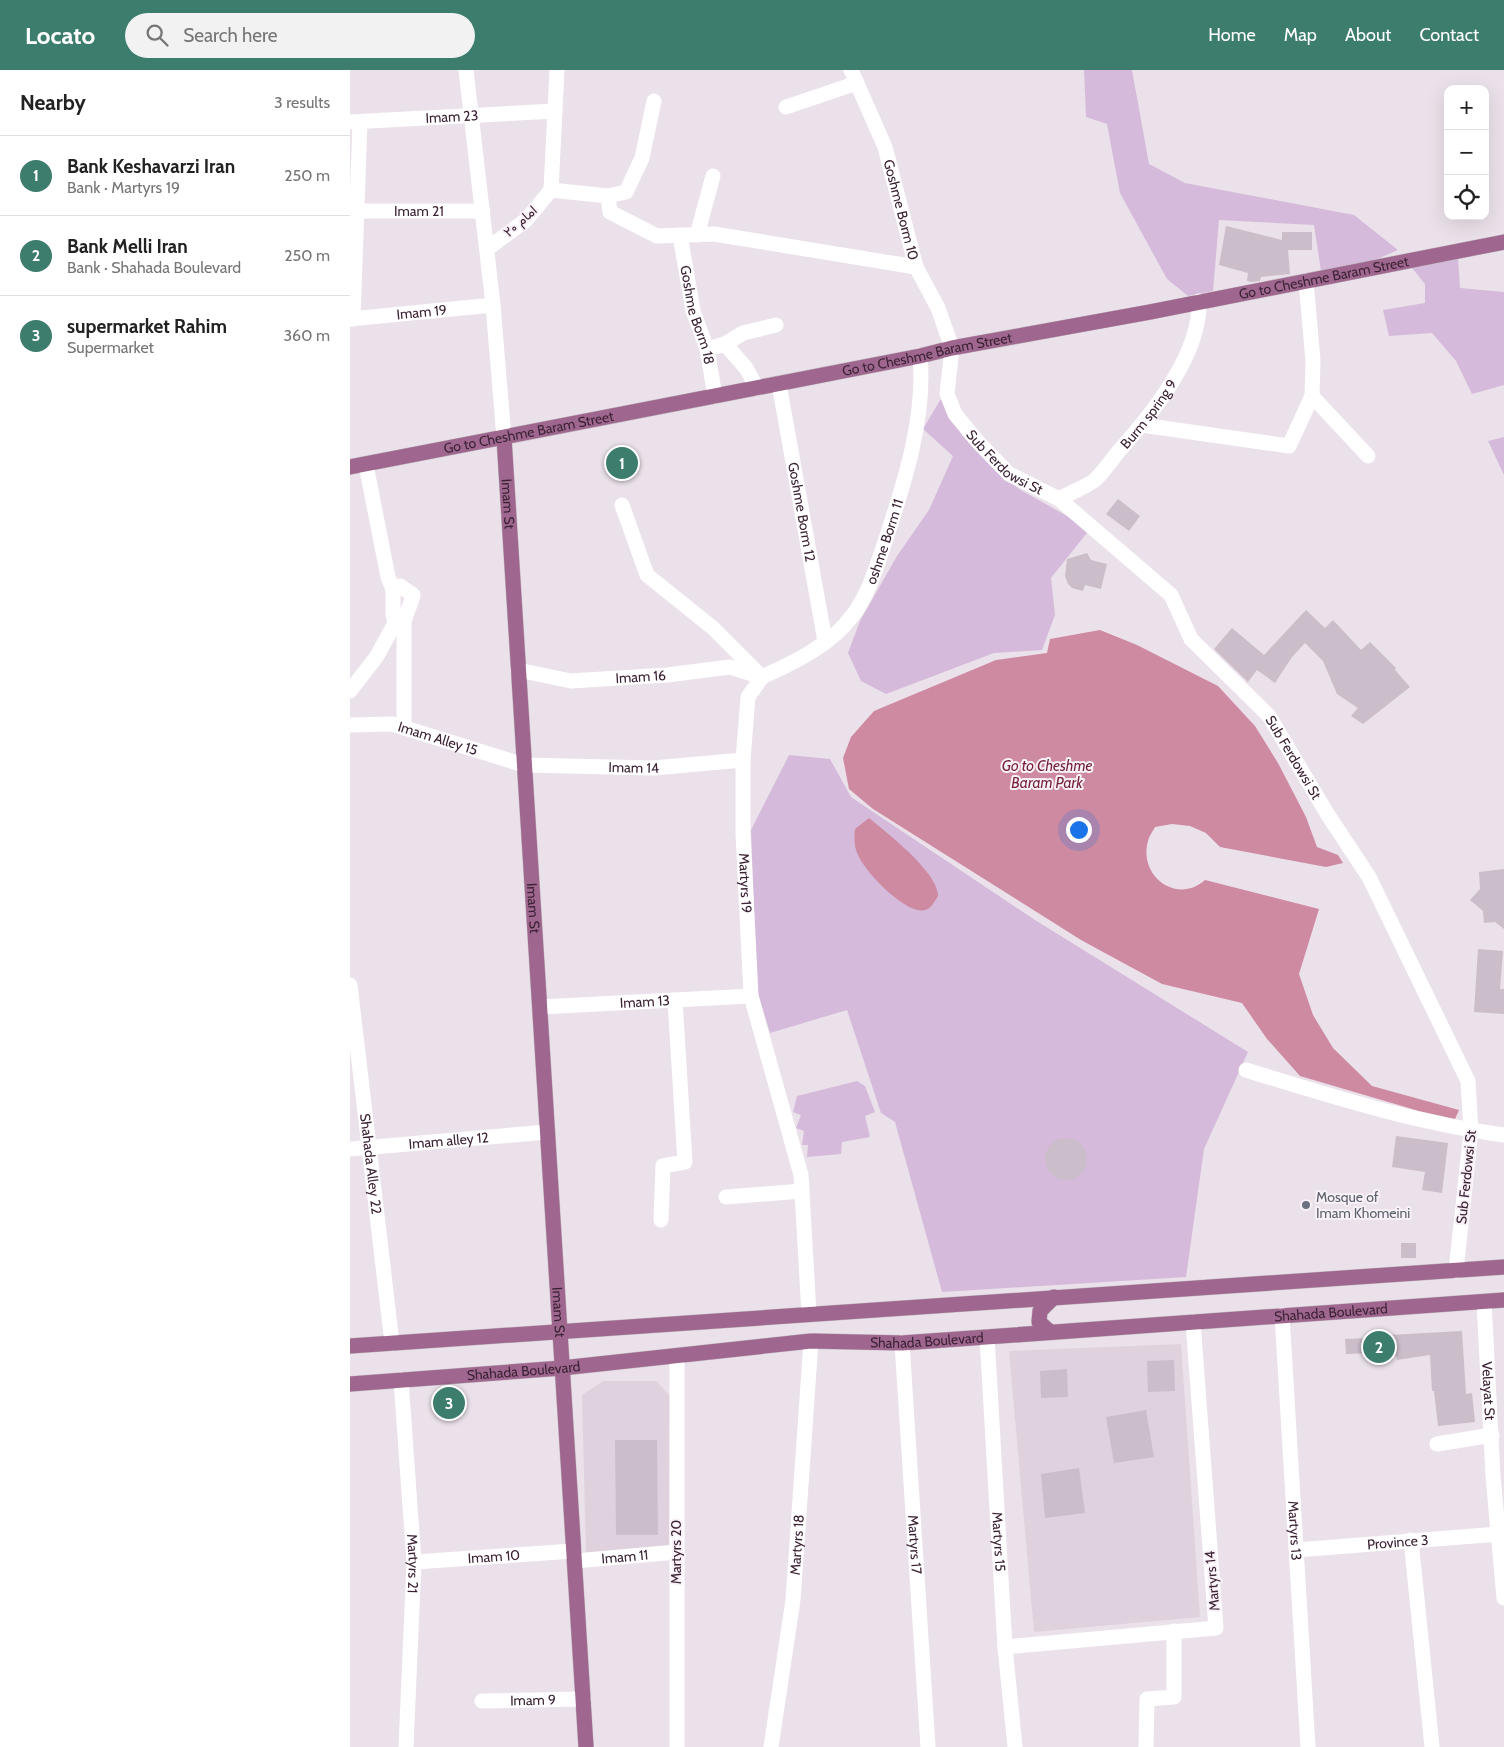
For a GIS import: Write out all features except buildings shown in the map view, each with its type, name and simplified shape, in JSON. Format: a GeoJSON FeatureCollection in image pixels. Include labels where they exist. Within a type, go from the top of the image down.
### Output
{"type":"FeatureCollection","features":[{"type":"Feature","properties":{"kind":"main road","name":"Go to Cheshme Baram Street"},"geometry":{"type":"LineString","coordinates":[[350,467],[779,384],[952,348],[1150,312],[1504,242]]}},
{"type":"Feature","properties":{"kind":"main road","name":"Imam St"},"geometry":{"type":"LineString","coordinates":[[504,438],[586,1747]]}},
{"type":"Feature","properties":{"kind":"main road"},"geometry":{"type":"LineString","coordinates":[[350,1346],[1504,1267]]}},
{"type":"Feature","properties":{"kind":"main road"},"geometry":{"type":"LineString","coordinates":[[1050,1332],[1039,1322],[1040,1312],[1054,1297]]}},
{"type":"Feature","properties":{"kind":"main road","name":"Shahada Boulevard"},"geometry":{"type":"LineString","coordinates":[[350,1384],[562,1368],[811,1342],[902,1343],[1504,1300]]}},
{"type":"Feature","properties":{"kind":"street","name":"Imam St"},"geometry":{"type":"LineString","coordinates":[[466,70],[493,305],[504,438]]}},
{"type":"Feature","properties":{"kind":"street"},"geometry":{"type":"LineString","coordinates":[[557,70],[551,190],[608,196],[626,192],[642,158],[654,101]]}},
{"type":"Feature","properties":{"kind":"street"},"geometry":{"type":"LineString","coordinates":[[786,107],[854,77]]}},
{"type":"Feature","properties":{"kind":"street","name":"Goshme Borm 10"},"geometry":{"type":"LineString","coordinates":[[854,77],[885,147],[916,267],[938,308],[952,348]]}},
{"type":"Feature","properties":{"kind":"street","name":"Imam 23"},"geometry":{"type":"LineString","coordinates":[[355,122],[555,111]]}},
{"type":"Feature","properties":{"kind":"street"},"geometry":{"type":"LineString","coordinates":[[351,319],[357,211],[355,122]]}},
{"type":"Feature","properties":{"kind":"street"},"geometry":{"type":"LineString","coordinates":[[698,235],[713,176]]}},
{"type":"Feature","properties":{"kind":"street","name":"امام ۲۰"},"geometry":{"type":"LineString","coordinates":[[487,250],[526,220],[551,190]]}},
{"type":"Feature","properties":{"kind":"street"},"geometry":{"type":"LineString","coordinates":[[608,196],[610,212],[657,236],[714,234],[916,267]]}},
{"type":"Feature","properties":{"kind":"street","name":"Imam 21"},"geometry":{"type":"LineString","coordinates":[[357,211],[483,211]]}},
{"type":"Feature","properties":{"kind":"street","name":"Goshme Borm 18"},"geometry":{"type":"LineString","coordinates":[[680,236],[693,311],[707,349],[715,396]]}},
{"type":"Feature","properties":{"kind":"street"},"geometry":{"type":"LineString","coordinates":[[1142,425],[1289,446],[1312,396],[1313,361],[1306,281]]}},
{"type":"Feature","properties":{"kind":"street","name":"Burm spring 9"},"geometry":{"type":"LineString","coordinates":[[1059,499],[1096,479],[1142,425],[1173,379],[1189,350],[1200,316],[1199,301]]}},
{"type":"Feature","properties":{"kind":"street","name":"Imam 19"},"geometry":{"type":"LineString","coordinates":[[351,319],[493,305]]}},
{"type":"Feature","properties":{"kind":"street"},"geometry":{"type":"LineString","coordinates":[[707,349],[725,344],[743,333],[776,325]]}},
{"type":"Feature","properties":{"kind":"street"},"geometry":{"type":"LineString","coordinates":[[725,344],[746,368],[757,388]]}},
{"type":"Feature","properties":{"kind":"street","name":"Sub Ferdowsi St"},"geometry":{"type":"LineString","coordinates":[[952,348],[947,394],[954,414],[1009,474],[1059,499],[1171,595],[1190,639],[1269,716],[1328,815],[1369,877],[1443,1026],[1468,1081],[1471,1130],[1456,1271]]}},
{"type":"Feature","properties":{"kind":"street","name":"oshme Borm 11"},"geometry":{"type":"LineString","coordinates":[[762,677],[795,662],[826,641],[852,616],[867,595],[902,484],[918,413],[922,378],[920,356]]}},
{"type":"Feature","properties":{"kind":"street","name":"Goshme Borm 12"},"geometry":{"type":"LineString","coordinates":[[779,384],[826,641]]}},
{"type":"Feature","properties":{"kind":"street"},"geometry":{"type":"LineString","coordinates":[[1312,396],[1368,456]]}},
{"type":"Feature","properties":{"kind":"street"},"geometry":{"type":"LineString","coordinates":[[350,691],[377,656],[395,623],[393,588],[388,577],[366,465]]}},
{"type":"Feature","properties":{"kind":"street"},"geometry":{"type":"LineString","coordinates":[[622,505],[646,575],[713,628],[762,677]]}},
{"type":"Feature","properties":{"kind":"street"},"geometry":{"type":"LineString","coordinates":[[393,588],[400,586],[413,595],[412,602],[405,614],[404,624],[404,728]]}},
{"type":"Feature","properties":{"kind":"street","name":"Imam 16"},"geometry":{"type":"LineString","coordinates":[[518,670],[571,681],[667,675],[730,667],[762,677]]}},
{"type":"Feature","properties":{"kind":"street","name":"Martyrs 19"},"geometry":{"type":"LineString","coordinates":[[762,677],[748,697],[743,760],[743,834],[751,996],[802,1174],[809,1314]]}},
{"type":"Feature","properties":{"kind":"street","name":"Imam Alley 15"},"geometry":{"type":"LineString","coordinates":[[350,725],[392,724],[524,765]]}},
{"type":"Feature","properties":{"kind":"street","name":"Imam 14"},"geometry":{"type":"LineString","coordinates":[[524,765],[653,768],[743,760]]}},
{"type":"Feature","properties":{"kind":"street","name":"Shahada Alley 22"},"geometry":{"type":"LineString","coordinates":[[350,985],[392,1343]]}},
{"type":"Feature","properties":{"kind":"street","name":"Imam 13"},"geometry":{"type":"LineString","coordinates":[[540,1007],[751,996]]}},
{"type":"Feature","properties":{"kind":"street"},"geometry":{"type":"LineString","coordinates":[[661,1220],[663,1166],[685,1162],[675,1000]]}},
{"type":"Feature","properties":{"kind":"street"},"geometry":{"type":"LineString","coordinates":[[1246,1070],[1377,1110],[1504,1135]]}},
{"type":"Feature","properties":{"kind":"street","name":"Imam alley 12"},"geometry":{"type":"LineString","coordinates":[[350,1149],[548,1132]]}},
{"type":"Feature","properties":{"kind":"street"},"geometry":{"type":"LineString","coordinates":[[726,1197],[802,1191]]}},
{"type":"Feature","properties":{"kind":"street","name":"Velayat St"},"geometry":{"type":"LineString","coordinates":[[1484,1302],[1492,1435],[1499,1475],[1499,1534],[1504,1598]]}},
{"type":"Feature","properties":{"kind":"street","name":"Martyrs 13"},"geometry":{"type":"LineString","coordinates":[[1282,1315],[1308,1747]]}},
{"type":"Feature","properties":{"kind":"street","name":"Martyrs 14"},"geometry":{"type":"LineString","coordinates":[[1005,1647],[1216,1628],[1193,1322]]}},
{"type":"Feature","properties":{"kind":"street","name":"Martyrs 15"},"geometry":{"type":"LineString","coordinates":[[986,1337],[1005,1647],[1015,1747]]}},
{"type":"Feature","properties":{"kind":"street","name":"Martyrs 18"},"geometry":{"type":"LineString","coordinates":[[771,1747],[793,1600],[811,1342]]}},
{"type":"Feature","properties":{"kind":"street","name":"Martyrs 17"},"geometry":{"type":"LineString","coordinates":[[902,1343],[928,1747]]}},
{"type":"Feature","properties":{"kind":"street","name":"Martyrs 20"},"geometry":{"type":"LineString","coordinates":[[677,1357],[677,1747]]}},
{"type":"Feature","properties":{"kind":"street","name":"Martyrs 21"},"geometry":{"type":"LineString","coordinates":[[402,1380],[414,1562],[406,1747]]}},
{"type":"Feature","properties":{"kind":"street"},"geometry":{"type":"LineString","coordinates":[[1437,1444],[1492,1435]]}},
{"type":"Feature","properties":{"kind":"street","name":"Province 3"},"geometry":{"type":"LineString","coordinates":[[1296,1550],[1499,1534]]}},
{"type":"Feature","properties":{"kind":"street"},"geometry":{"type":"LineString","coordinates":[[1411,1540],[1432,1747]]}},
{"type":"Feature","properties":{"kind":"street","name":"Imam 11"},"geometry":{"type":"LineString","coordinates":[[574,1556],[676,1552]]}},
{"type":"Feature","properties":{"kind":"street","name":"Imam 10"},"geometry":{"type":"LineString","coordinates":[[414,1562],[574,1556]]}},
{"type":"Feature","properties":{"kind":"street"},"geometry":{"type":"LineString","coordinates":[[1146,1747],[1147,1700],[1174,1697],[1174,1631]]}},
{"type":"Feature","properties":{"kind":"street","name":"Imam 9"},"geometry":{"type":"LineString","coordinates":[[482,1700],[583,1698]]}},
{"type":"Feature","properties":{"kind":"shaded area"},"geometry":{"type":"Polygon","coordinates":[[[1084,70],[1132,70],[1149,164],[1185,183],[1354,215],[1398,250],[1375,260],[1321,271],[1314,225],[1219,220],[1213,291],[1188,296],[1167,279],[1120,193],[1107,124],[1086,117],[1084,70]]]}},
{"type":"Feature","properties":{"kind":"shaded area"},"geometry":{"type":"Polygon","coordinates":[[[1458,257],[1460,288],[1504,292],[1504,385],[1472,394],[1456,361],[1432,333],[1389,336],[1383,310],[1425,303],[1425,284],[1412,268],[1458,257]]]}},
{"type":"Feature","properties":{"kind":"shaded area"},"geometry":{"type":"Polygon","coordinates":[[[942,397],[962,435],[1019,489],[1090,529],[1051,578],[1055,615],[1042,650],[994,653],[886,694],[861,681],[848,653],[860,621],[897,556],[929,510],[953,456],[923,429],[942,397]]]}},
{"type":"Feature","properties":{"kind":"shaded area"},"geometry":{"type":"Polygon","coordinates":[[[1504,437],[1504,475],[1488,441],[1504,437]]]}},
{"type":"Feature","properties":{"kind":"shaded area"},"geometry":{"type":"Polygon","coordinates":[[[789,755],[830,759],[851,797],[1035,920],[1248,1052],[1204,1149],[1186,1277],[942,1292],[895,1122],[881,1113],[847,1010],[770,1033],[757,990],[751,830],[789,755]]]}},
{"type":"Feature","properties":{"kind":"shaded area"},"geometry":{"type":"Polygon","coordinates":[[[857,1081],[865,1086],[875,1112],[865,1116],[870,1137],[842,1142],[841,1154],[807,1157],[808,1145],[802,1145],[804,1131],[796,1128],[801,1115],[793,1112],[797,1096],[857,1081]]]}},
{"type":"Feature","properties":{"kind":"shaded area"},"geometry":{"type":"Polygon","coordinates":[[[1181,1344],[1200,1617],[1034,1632],[1009,1351],[1181,1344]]]}},
{"type":"Feature","properties":{"kind":"shaded area"},"geometry":{"type":"Polygon","coordinates":[[[603,1381],[656,1381],[670,1396],[669,1549],[586,1553],[582,1395],[603,1381]]]}},
{"type":"Feature","properties":{"kind":"water","name":"Go to Cheshme Baram Park"},"geometry":{"type":"Polygon","coordinates":[[[1100,630],[1137,645],[1218,686],[1255,726],[1278,763],[1306,817],[1317,847],[1338,855],[1343,863],[1326,867],[1220,847],[1206,833],[1190,826],[1172,824],[1155,827],[1149,839],[1146,854],[1154,875],[1162,883],[1172,888],[1194,887],[1205,880],[1319,909],[1299,974],[1313,1015],[1333,1048],[1372,1086],[1459,1110],[1455,1119],[1419,1111],[1300,1076],[1267,1039],[1242,1003],[1162,984],[1081,940],[873,809],[849,789],[843,758],[851,737],[874,711],[996,660],[1047,653],[1050,639],[1100,630]]]}},
{"type":"Feature","properties":{"kind":"water"},"geometry":{"type":"Polygon","coordinates":[[[869,818],[911,854],[930,876],[938,896],[929,908],[917,910],[897,899],[877,881],[862,862],[856,849],[855,829],[869,818]]]}},
{"type":"Feature","properties":{"kind":"place","name":"Bank Keshavarzi Iran"},"geometry":{"type":"Point","coordinates":[622,463]}},
{"type":"Feature","properties":{"kind":"place","name":"Mosque of Imam Khomeini"},"geometry":{"type":"Point","coordinates":[1306,1205]}},
{"type":"Feature","properties":{"kind":"place","name":"Bank Melli Iran"},"geometry":{"type":"Point","coordinates":[1379,1347]}},
{"type":"Feature","properties":{"kind":"place","name":"supermarket Rahim"},"geometry":{"type":"Point","coordinates":[449,1403]}}]}
